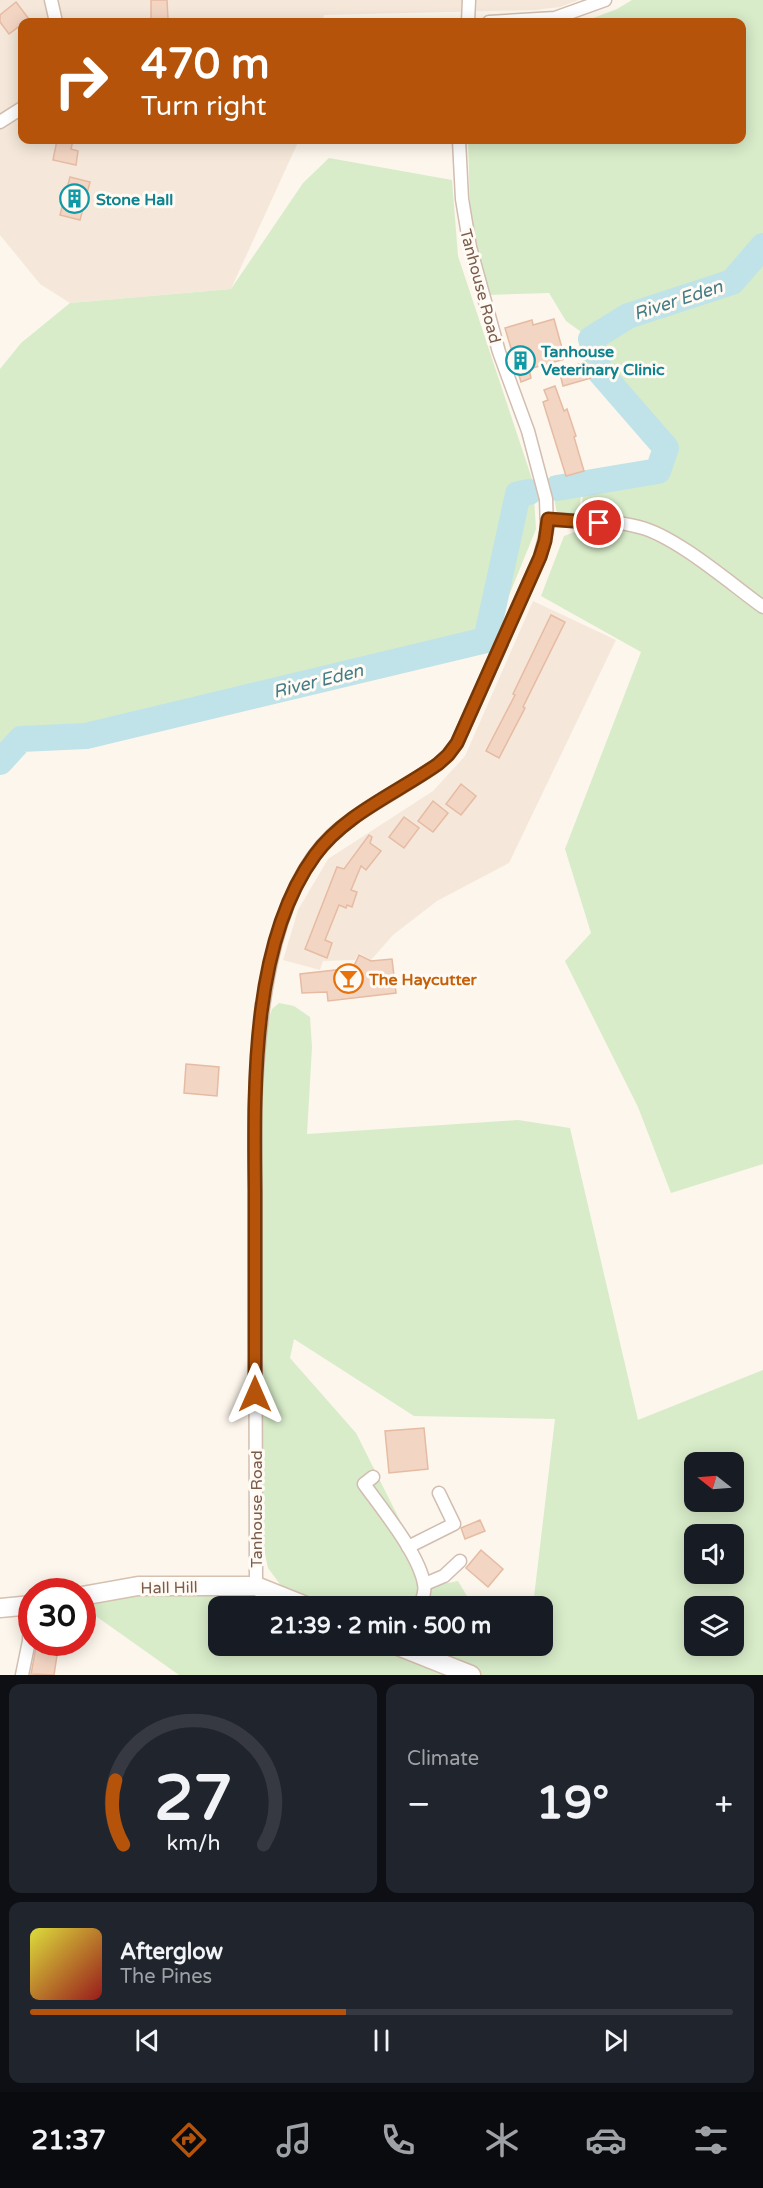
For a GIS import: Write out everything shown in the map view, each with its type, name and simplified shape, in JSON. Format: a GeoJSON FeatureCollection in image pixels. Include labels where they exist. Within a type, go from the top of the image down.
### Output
{"type":"FeatureCollection","features":[{"type":"Feature","properties":{"kind":"street"},"geometry":{"type":"LineString","coordinates":[[51,0],[55,18]]}},
{"type":"Feature","properties":{"kind":"street"},"geometry":{"type":"LineString","coordinates":[[468,18],[469,0]]}},
{"type":"Feature","properties":{"kind":"street"},"geometry":{"type":"LineString","coordinates":[[555,18],[605,0]]}},
{"type":"Feature","properties":{"kind":"street"},"geometry":{"type":"LineString","coordinates":[[0,122],[18,111]]}},
{"type":"Feature","properties":{"kind":"street","name":"Tanhouse Road"},"geometry":{"type":"LineString","coordinates":[[256,1586],[256,1072],[265,990],[277,939],[303,874],[332,835],[438,764],[457,743],[540,557],[545,541],[548,519],[546,499],[528,431],[499,352],[470,247],[462,199],[459,144]]}},
{"type":"Feature","properties":{"kind":"street"},"geometry":{"type":"LineString","coordinates":[[548,519],[621,524],[654,532],[678,546],[763,606]]}},
{"type":"Feature","properties":{"kind":"street"},"geometry":{"type":"LineString","coordinates":[[374,1477],[364,1484],[408,1547],[424,1584],[423,1596]]}},
{"type":"Feature","properties":{"kind":"street"},"geometry":{"type":"LineString","coordinates":[[408,1547],[454,1524],[439,1493]]}},
{"type":"Feature","properties":{"kind":"street"},"geometry":{"type":"LineString","coordinates":[[424,1584],[444,1576],[460,1561]]}},
{"type":"Feature","properties":{"kind":"street","name":"Hall Hill"},"geometry":{"type":"LineString","coordinates":[[96,1594],[138,1586],[256,1586]]}},
{"type":"Feature","properties":{"kind":"street"},"geometry":{"type":"LineString","coordinates":[[256,1586],[281,1596]]}},
{"type":"Feature","properties":{"kind":"street"},"geometry":{"type":"LineString","coordinates":[[0,1608],[18,1606]]}},
{"type":"Feature","properties":{"kind":"street"},"geometry":{"type":"LineString","coordinates":[[22,1675],[26,1656]]}},
{"type":"Feature","properties":{"kind":"street"},"geometry":{"type":"LineString","coordinates":[[425,1656],[471,1675]]}},
{"type":"Feature","properties":{"kind":"shaded area"},"geometry":{"type":"Polygon","coordinates":[[[0,0],[579,0],[560,7],[535,10],[324,15],[324,18],[18,18],[18,144],[297,144],[231,289],[70,303],[40,284],[0,235],[0,0]]]}},
{"type":"Feature","properties":{"kind":"shaded area"},"geometry":{"type":"Polygon","coordinates":[[[533,601],[616,640],[509,863],[437,901],[393,935],[371,960],[359,953],[355,960],[323,961],[320,970],[283,960],[298,910],[328,859],[433,791],[465,756],[533,601]]]}},
{"type":"Feature","properties":{"kind":"green space"},"geometry":{"type":"Polygon","coordinates":[[[632,0],[763,0],[763,1164],[671,1193],[638,1107],[565,961],[591,933],[565,849],[641,652],[541,596],[564,536],[580,530],[583,493],[601,482],[658,471],[657,437],[600,372],[591,339],[566,321],[549,293],[488,295],[474,242],[470,211],[468,144],[746,144],[746,18],[593,18],[617,9],[632,0]]]}},
{"type":"Feature","properties":{"kind":"green space"},"geometry":{"type":"Polygon","coordinates":[[[329,158],[452,180],[458,256],[533,482],[536,529],[508,598],[486,640],[86,736],[21,739],[0,762],[0,369],[21,343],[70,303],[231,289],[303,183],[329,158]]]}},
{"type":"Feature","properties":{"kind":"green space"},"geometry":{"type":"Polygon","coordinates":[[[550,476],[583,480],[578,519],[558,519],[550,476]]]}},
{"type":"Feature","properties":{"kind":"green space"},"geometry":{"type":"Polygon","coordinates":[[[279,1003],[294,1006],[310,1017],[312,1047],[307,1134],[518,1120],[570,1128],[638,1420],[763,1370],[763,1675],[179,1675],[96,1616],[96,1595],[256,1586],[257,1596],[208,1596],[208,1656],[553,1656],[553,1596],[534,1596],[555,1419],[414,1416],[294,1339],[290,1358],[356,1433],[433,1586],[458,1581],[467,1596],[261,1596],[282,1587],[268,1568],[264,1549],[260,1196],[264,1056],[268,1021],[272,1009],[279,1003]]]}},
{"type":"Feature","properties":{"kind":"building"},"geometry":{"type":"Polygon","coordinates":[[[151,0],[167,0],[168,18],[151,18],[151,0]]]}},
{"type":"Feature","properties":{"kind":"building"},"geometry":{"type":"Polygon","coordinates":[[[16,2],[28,18],[18,18],[18,27],[9,34],[0,22],[0,15],[16,2]]]}},
{"type":"Feature","properties":{"kind":"building"},"geometry":{"type":"Polygon","coordinates":[[[56,144],[72,144],[71,149],[78,151],[76,165],[53,160],[56,144]]]}},
{"type":"Feature","properties":{"kind":"building","name":"Stone Hall"},"geometry":{"type":"Polygon","coordinates":[[[70,177],[90,182],[80,220],[60,215],[70,177]]]}},
{"type":"Feature","properties":{"kind":"building"},"geometry":{"type":"Polygon","coordinates":[[[554,319],[565,359],[529,369],[531,378],[521,382],[505,328],[532,320],[533,325],[554,319]]]}},
{"type":"Feature","properties":{"kind":"building"},"geometry":{"type":"Polygon","coordinates":[[[586,362],[591,378],[563,386],[559,370],[586,362]]]}},
{"type":"Feature","properties":{"kind":"building"},"geometry":{"type":"Polygon","coordinates":[[[555,386],[564,411],[567,409],[584,471],[566,476],[543,402],[548,400],[544,390],[555,386]]]}},
{"type":"Feature","properties":{"kind":"building"},"geometry":{"type":"Polygon","coordinates":[[[551,615],[565,622],[499,758],[486,751],[515,695],[513,694],[551,615]]]}},
{"type":"Feature","properties":{"kind":"building"},"geometry":{"type":"Polygon","coordinates":[[[461,784],[476,796],[461,815],[446,804],[461,784]]]}},
{"type":"Feature","properties":{"kind":"building"},"geometry":{"type":"Polygon","coordinates":[[[433,801],[448,813],[433,832],[418,821],[433,801]]]}},
{"type":"Feature","properties":{"kind":"building"},"geometry":{"type":"Polygon","coordinates":[[[404,817],[419,828],[404,848],[389,837],[404,817]]]}},
{"type":"Feature","properties":{"kind":"building"},"geometry":{"type":"Polygon","coordinates":[[[369,835],[372,837],[370,843],[381,851],[366,870],[361,866],[351,890],[357,892],[352,907],[347,905],[346,908],[339,905],[325,940],[332,943],[327,958],[305,949],[337,867],[344,869],[369,835]]]}},
{"type":"Feature","properties":{"kind":"building","name":"The Haycutter"},"geometry":{"type":"Polygon","coordinates":[[[359,955],[371,961],[392,959],[396,993],[328,1001],[327,992],[302,993],[300,974],[353,968],[359,955]]]}},
{"type":"Feature","properties":{"kind":"building"},"geometry":{"type":"Polygon","coordinates":[[[186,1064],[219,1067],[217,1096],[184,1093],[186,1064]]]}},
{"type":"Feature","properties":{"kind":"building"},"geometry":{"type":"Polygon","coordinates":[[[424,1428],[428,1469],[389,1473],[385,1431],[424,1428]]]}},
{"type":"Feature","properties":{"kind":"building"},"geometry":{"type":"Polygon","coordinates":[[[480,1520],[485,1531],[465,1539],[461,1528],[480,1520]]]}},
{"type":"Feature","properties":{"kind":"building"},"geometry":{"type":"Polygon","coordinates":[[[481,1550],[503,1569],[488,1587],[466,1568],[481,1550]]]}},
{"type":"Feature","properties":{"kind":"building"},"geometry":{"type":"Polygon","coordinates":[[[34,1656],[57,1656],[54,1675],[31,1674],[34,1656]]]}},
{"type":"Feature","properties":{"kind":"waterway","name":"River Eden"},"geometry":{"type":"LineString","coordinates":[[557,488],[658,471],[666,448],[600,372],[591,339],[628,316],[732,282],[763,246]]}},
{"type":"Feature","properties":{"kind":"waterway","name":"River Eden"},"geometry":{"type":"LineString","coordinates":[[0,762],[21,739],[86,736],[486,640],[518,494],[529,492]]}},
{"type":"Feature","properties":{"kind":"place","name":"Stone Hall"},"geometry":{"type":"Point","coordinates":[75,199]}},
{"type":"Feature","properties":{"kind":"place","name":"Tanhouse Veterinary Clinic"},"geometry":{"type":"Point","coordinates":[520,360]}},
{"type":"Feature","properties":{"kind":"place","name":"The Haycutter"},"geometry":{"type":"Point","coordinates":[348,979]}},
{"type":"Feature","properties":{"kind":"route"},"geometry":{"type":"LineString","coordinates":[[255,1394],[256,1072],[265,990],[282,922],[303,874],[332,835],[438,764],[457,743],[540,557],[548,519],[599,523]]}}]}
